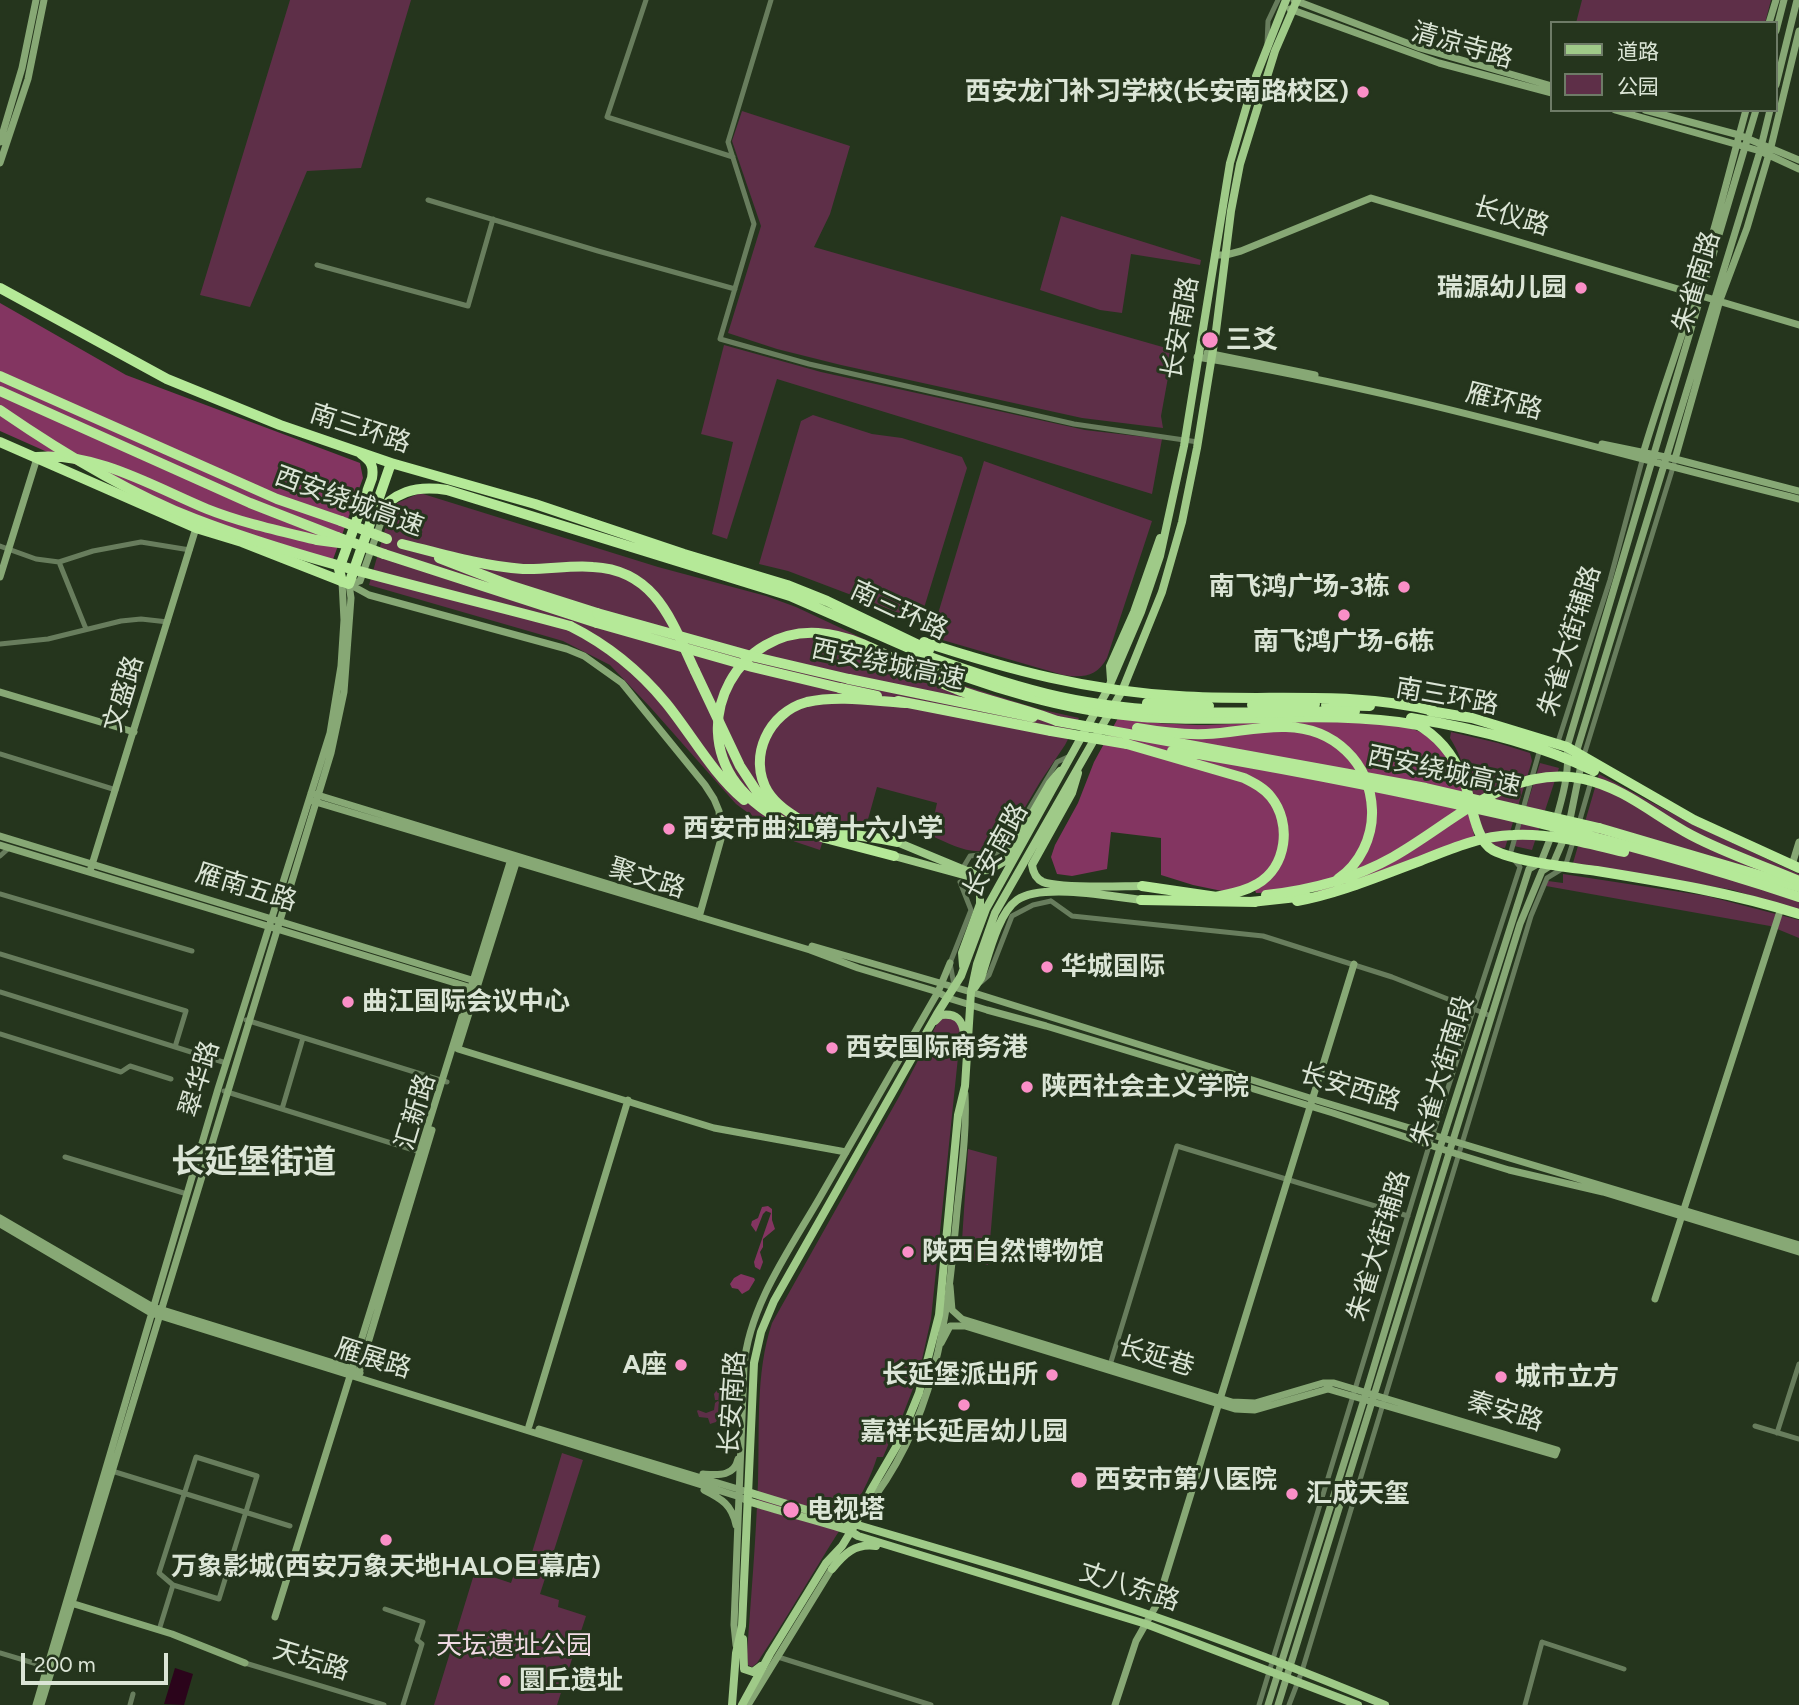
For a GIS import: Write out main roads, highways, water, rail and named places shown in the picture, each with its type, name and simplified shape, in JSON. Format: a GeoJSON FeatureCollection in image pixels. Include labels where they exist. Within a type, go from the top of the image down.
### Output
{"type":"FeatureCollection","features":[{"type":"Feature","properties":{"kind":"highway","name":"南三环路"},"geometry":{"type":"LineString","coordinates":[[0,288],[167,379],[280,425],[387,461],[535,504],[684,554],[787,584],[887,629],[928,653],[1034,684],[1099,698],[1211,706],[1315,705],[1434,711],[1472,718],[1572,754],[1694,820],[1797,867]]}},
{"type":"Feature","properties":{"kind":"highway","name":"西安绕城高速"},"geometry":{"type":"LineString","coordinates":[[0,376],[277,499],[509,585],[755,657],[937,698],[1426,788],[1599,828],[1799,887]]}},
{"type":"Feature","properties":{"kind":"highway","name":"西安绕城高速"},"geometry":{"type":"LineString","coordinates":[[0,391],[250,503],[337,537],[499,593],[635,635],[752,667],[905,702],[1404,793],[1572,831],[1799,897]]}},
{"type":"Feature","properties":{"kind":"highway"},"geometry":{"type":"LineString","coordinates":[[0,410],[105,477],[194,519],[388,579],[570,626],[627,662],[650,684],[725,783],[742,799],[790,826],[894,856]]}},
{"type":"Feature","properties":{"kind":"highway"},"geometry":{"type":"LineString","coordinates":[[0,442],[196,528],[242,542],[346,583]]}},
{"type":"Feature","properties":{"kind":"highway"},"geometry":{"type":"LineString","coordinates":[[346,583],[339,569],[374,468],[370,461],[354,450]]}},
{"type":"Feature","properties":{"kind":"highway"},"geometry":{"type":"LineString","coordinates":[[37,457],[51,456],[89,463],[137,476],[230,517],[334,544],[359,544]]}},
{"type":"Feature","properties":{"kind":"highway"},"geometry":{"type":"LineString","coordinates":[[346,583],[387,461]]}},
{"type":"Feature","properties":{"kind":"highway"},"geometry":{"type":"LineString","coordinates":[[346,583],[373,517],[387,461]]}},
{"type":"Feature","properties":{"kind":"highway","name":"南三环路"},"geometry":{"type":"LineString","coordinates":[[373,517],[388,501],[399,495],[428,488],[447,491],[790,596],[867,630],[1023,688],[1094,703],[1174,712],[1354,711],[1395,715],[1478,731],[1539,749],[1572,754],[1594,771]]}},
{"type":"Feature","properties":{"kind":"highway"},"geometry":{"type":"LineString","coordinates":[[402,544],[487,565],[534,569],[592,566],[610,569],[642,584],[654,594],[670,618],[740,766],[757,792],[771,806],[805,823],[835,833],[873,836],[897,842]]}},
{"type":"Feature","properties":{"kind":"highway"},"geometry":{"type":"LineString","coordinates":[[887,629],[1010,670],[1063,682],[1110,686],[1122,691],[1228,698],[1352,698],[1406,704],[1434,711]]}},
{"type":"Feature","properties":{"kind":"highway"},"geometry":{"type":"LineString","coordinates":[[867,630],[886,644],[936,666],[992,685],[1096,712],[1142,717],[1355,718],[1418,725]]}},
{"type":"Feature","properties":{"kind":"highway"},"geometry":{"type":"LineString","coordinates":[[790,826],[748,797],[736,783],[723,758],[719,741],[720,704],[726,688],[739,667],[756,650],[773,642],[796,635],[818,633],[843,638],[870,647],[953,689],[1026,709],[1057,721]]}},
{"type":"Feature","properties":{"kind":"highway"},"geometry":{"type":"LineString","coordinates":[[805,823],[780,807],[763,782],[760,753],[765,737],[782,714],[808,702],[837,699],[905,702]]}},
{"type":"Feature","properties":{"kind":"highway","name":"南三环路"},"geometry":{"type":"LineString","coordinates":[[1395,715],[1418,725],[1442,743],[1466,785],[1483,841],[1493,850],[1565,867],[1709,890],[1799,914]]}},
{"type":"Feature","properties":{"kind":"highway"},"geometry":{"type":"LineString","coordinates":[[1080,725],[1119,725],[1170,733],[1205,734],[1288,727],[1326,736],[1349,753],[1368,782],[1371,827],[1367,842],[1353,866],[1342,877],[1308,896],[1251,902]]}},
{"type":"Feature","properties":{"kind":"highway"},"geometry":{"type":"LineString","coordinates":[[1126,744],[1226,771],[1257,785],[1270,796],[1282,817],[1284,840],[1273,869],[1259,883],[1241,891],[1215,897]]}},
{"type":"Feature","properties":{"kind":"highway"},"geometry":{"type":"LineString","coordinates":[[1142,886],[1215,897],[1266,895],[1327,884],[1393,857],[1501,790],[1523,781],[1554,777],[1585,780],[1618,790],[1692,835],[1799,881]]}},
{"type":"Feature","properties":{"kind":"highway"},"geometry":{"type":"LineString","coordinates":[[1141,900],[1297,901],[1333,894],[1464,845],[1511,835],[1575,840],[1744,883],[1759,884]]}},
{"type":"Feature","properties":{"kind":"main road"},"geometry":{"type":"LineString","coordinates":[[0,142],[22,68],[36,0]]}},
{"type":"Feature","properties":{"kind":"main road"},"geometry":{"type":"LineString","coordinates":[[0,163],[28,79],[44,0]]}},
{"type":"Feature","properties":{"kind":"main road"},"geometry":{"type":"LineString","coordinates":[[1770,21],[1776,0]]}},
{"type":"Feature","properties":{"kind":"main road"},"geometry":{"type":"LineString","coordinates":[[1778,23],[1784,0]]}},
{"type":"Feature","properties":{"kind":"main road"},"geometry":{"type":"LineString","coordinates":[[1778,77],[1797,0]]}},
{"type":"Feature","properties":{"kind":"main road","name":"清凉寺路"},"geometry":{"type":"LineString","coordinates":[[1282,2],[1295,3],[1420,48],[1550,85]]}},
{"type":"Feature","properties":{"kind":"main road","name":"长安南路"},"geometry":{"type":"LineString","coordinates":[[733,1705],[736,1653],[742,1626],[744,1495],[754,1363],[764,1322],[964,970],[986,909],[1110,686],[1141,612],[1160,556],[1184,446],[1230,163],[1282,2]]}},
{"type":"Feature","properties":{"kind":"main road","name":"清凉寺路"},"geometry":{"type":"LineString","coordinates":[[1295,3],[1439,63],[1550,92]]}},
{"type":"Feature","properties":{"kind":"main road","name":"长安南路"},"geometry":{"type":"LineString","coordinates":[[742,1705],[826,1563],[842,1546],[858,1519],[909,1419],[939,1315],[976,964],[995,913],[1122,691],[1162,592],[1182,522],[1198,442],[1231,211],[1242,156],[1275,51],[1295,3]]}},
{"type":"Feature","properties":{"kind":"main road"},"geometry":{"type":"LineString","coordinates":[[1675,459],[1717,299],[1747,228],[1770,151],[1799,31]]}},
{"type":"Feature","properties":{"kind":"main road"},"geometry":{"type":"LineString","coordinates":[[1623,112],[1738,140]]}},
{"type":"Feature","properties":{"kind":"main road"},"geometry":{"type":"LineString","coordinates":[[1650,112],[1799,160]]}},
{"type":"Feature","properties":{"kind":"main road"},"geometry":{"type":"LineString","coordinates":[[1643,456],[1663,384],[1699,293],[1745,112]]}},
{"type":"Feature","properties":{"kind":"main road","name":"朱雀南路"},"geometry":{"type":"LineString","coordinates":[[1652,458],[1699,293],[1755,112]]}},
{"type":"Feature","properties":{"kind":"main road","name":"朱雀南路"},"geometry":{"type":"LineString","coordinates":[[1668,467],[1666,457],[1717,299],[1770,112]]}},
{"type":"Feature","properties":{"kind":"main road"},"geometry":{"type":"LineString","coordinates":[[1770,151],[1799,169]]}},
{"type":"Feature","properties":{"kind":"main road","name":"长仪路"},"geometry":{"type":"LineString","coordinates":[[1215,255],[1226,255],[1371,198],[1699,293],[1799,325]]}},
{"type":"Feature","properties":{"kind":"main road","name":"雁环路"},"geometry":{"type":"LineString","coordinates":[[1198,354],[1652,458],[1675,459],[1799,491]]}},
{"type":"Feature","properties":{"kind":"main road"},"geometry":{"type":"LineString","coordinates":[[0,576],[4,548],[37,457]]}},
{"type":"Feature","properties":{"kind":"main road","name":"雁环路"},"geometry":{"type":"LineString","coordinates":[[1652,458],[1668,467],[1799,499]]}},
{"type":"Feature","properties":{"kind":"main road","name":"朱雀大街南段"},"geometry":{"type":"LineString","coordinates":[[1268,1705],[1278,1675],[1291,1666],[1374,1398],[1445,1150],[1443,1138],[1529,869],[1541,862],[1559,811],[1652,458]]}},
{"type":"Feature","properties":{"kind":"main road","name":"朱雀大街南段"},"geometry":{"type":"LineString","coordinates":[[1278,1705],[1277,1660],[1445,1150],[1453,1140],[1483,1013],[1542,871],[1553,864],[1572,815],[1572,754],[1668,467]]}},
{"type":"Feature","properties":{"kind":"main road"},"geometry":{"type":"LineString","coordinates":[[346,583],[360,581],[385,510],[399,495]]}},
{"type":"Feature","properties":{"kind":"main road","name":"文盛路"},"geometry":{"type":"LineString","coordinates":[[90,872],[196,528]]}},
{"type":"Feature","properties":{"kind":"main road"},"geometry":{"type":"LineString","coordinates":[[346,583],[369,595],[567,649],[584,656],[622,683],[705,785],[719,811],[721,839],[700,915]]}},
{"type":"Feature","properties":{"kind":"main road","name":"翠华路"},"geometry":{"type":"LineString","coordinates":[[38,1705],[47,1667],[70,1602],[156,1311],[279,929],[330,733],[337,696],[346,583]]}},
{"type":"Feature","properties":{"kind":"main road"},"geometry":{"type":"LineString","coordinates":[[0,692],[134,732]]}},
{"type":"Feature","properties":{"kind":"main road"},"geometry":{"type":"LineString","coordinates":[[897,842],[967,871],[989,870],[1005,862],[1050,783],[1073,755]]}},
{"type":"Feature","properties":{"kind":"main road"},"geometry":{"type":"LineString","coordinates":[[1083,758],[1072,793],[1032,865],[1034,874],[1041,882],[1056,885],[1142,886]]}},
{"type":"Feature","properties":{"kind":"main road","name":"翠华路"},"geometry":{"type":"LineString","coordinates":[[38,1705],[112,1471],[218,1089],[269,926],[314,798]]}},
{"type":"Feature","properties":{"kind":"main road","name":"聚文路"},"geometry":{"type":"LineString","coordinates":[[314,798],[940,988],[954,987],[971,992]]}},
{"type":"Feature","properties":{"kind":"main road","name":"雁南五路"},"geometry":{"type":"LineString","coordinates":[[0,836],[272,917],[475,985]]}},
{"type":"Feature","properties":{"kind":"main road"},"geometry":{"type":"LineString","coordinates":[[1797,867],[1799,842]]}},
{"type":"Feature","properties":{"kind":"main road","name":"雁南五路"},"geometry":{"type":"LineString","coordinates":[[0,845],[475,985]]}},
{"type":"Feature","properties":{"kind":"main road"},"geometry":{"type":"LineString","coordinates":[[894,856],[971,877],[980,890],[980,904],[962,953],[964,970]]}},
{"type":"Feature","properties":{"kind":"main road","name":"汇新路"},"geometry":{"type":"LineString","coordinates":[[275,1617],[514,858]]}},
{"type":"Feature","properties":{"kind":"main road"},"geometry":{"type":"LineString","coordinates":[[971,992],[981,978],[1004,915],[1016,900],[1033,892],[1079,893],[1141,900]]}},
{"type":"Feature","properties":{"kind":"main road"},"geometry":{"type":"LineString","coordinates":[[1655,1299],[1781,908]]}},
{"type":"Feature","properties":{"kind":"main road"},"geometry":{"type":"LineString","coordinates":[[736,1653],[734,1626],[738,1538],[744,1495],[741,1441],[745,1355],[751,1326],[763,1300],[940,988],[950,963]]}},
{"type":"Feature","properties":{"kind":"main road"},"geometry":{"type":"LineString","coordinates":[[1115,1705],[1136,1641],[1157,1604],[1354,964]]}},
{"type":"Feature","properties":{"kind":"main road","name":"汇新路"},"geometry":{"type":"LineString","coordinates":[[354,1372],[420,1152],[457,1049],[475,985]]}},
{"type":"Feature","properties":{"kind":"main road","name":"聚文路"},"geometry":{"type":"LineString","coordinates":[[940,988],[948,998],[970,1005]]}},
{"type":"Feature","properties":{"kind":"main road","name":"长安西路"},"geometry":{"type":"LineString","coordinates":[[971,992],[1311,1103],[1429,1146],[1509,1170],[1603,1192],[1799,1245]]}},
{"type":"Feature","properties":{"kind":"main road","name":"长安西路"},"geometry":{"type":"LineString","coordinates":[[970,1005],[1311,1103],[1453,1140],[1799,1252]]}},
{"type":"Feature","properties":{"kind":"main road"},"geometry":{"type":"LineString","coordinates":[[930,1027],[941,1015],[954,1016],[962,1023],[967,1046]]}},
{"type":"Feature","properties":{"kind":"main road"},"geometry":{"type":"LineString","coordinates":[[457,1049],[715,1128],[846,1152]]}},
{"type":"Feature","properties":{"kind":"main road"},"geometry":{"type":"LineString","coordinates":[[876,1101],[897,1085]]}},
{"type":"Feature","properties":{"kind":"main road"},"geometry":{"type":"LineString","coordinates":[[858,1519],[892,1474],[913,1433],[942,1343],[965,1122],[965,1086]]}},
{"type":"Feature","properties":{"kind":"main road"},"geometry":{"type":"LineString","coordinates":[[529,1426],[628,1100]]}},
{"type":"Feature","properties":{"kind":"main road","name":"雁展路"},"geometry":{"type":"LineString","coordinates":[[0,1218],[156,1311]]}},
{"type":"Feature","properties":{"kind":"main road","name":"雁展路"},"geometry":{"type":"LineString","coordinates":[[0,1224],[156,1311],[681,1471],[744,1495]]}},
{"type":"Feature","properties":{"kind":"main road","name":"长延巷"},"geometry":{"type":"LineString","coordinates":[[950,1286],[952,1310],[962,1319],[1110,1365],[1219,1401],[1235,1409],[1255,1410],[1328,1388],[1374,1398]]}},
{"type":"Feature","properties":{"kind":"main road","name":"长延巷"},"geometry":{"type":"LineString","coordinates":[[942,1343],[950,1326],[965,1325],[1219,1401]]}},
{"type":"Feature","properties":{"kind":"main road","name":"雁展路"},"geometry":{"type":"LineString","coordinates":[[354,1372],[685,1480],[744,1495]]}},
{"type":"Feature","properties":{"kind":"main road","name":"秦安路"},"geometry":{"type":"LineString","coordinates":[[1374,1398],[1383,1401],[1555,1455],[1557,1450],[1383,1401]]}},
{"type":"Feature","properties":{"kind":"main road"},"geometry":{"type":"LineString","coordinates":[[681,1471],[719,1475],[731,1472],[737,1465],[741,1441]]}},
{"type":"Feature","properties":{"kind":"main road"},"geometry":{"type":"LineString","coordinates":[[685,1480],[727,1503],[733,1514],[738,1538]]}},
{"type":"Feature","properties":{"kind":"main road","name":"丈八东路"},"geometry":{"type":"LineString","coordinates":[[744,1495],[858,1519],[1150,1615],[1277,1660],[1385,1705]]}},
{"type":"Feature","properties":{"kind":"main road","name":"丈八东路"},"geometry":{"type":"LineString","coordinates":[[744,1495],[858,1536],[1146,1623],[1358,1705]]}},
{"type":"Feature","properties":{"kind":"main road"},"geometry":{"type":"LineString","coordinates":[[748,1705],[832,1570],[845,1554],[862,1545],[901,1549]]}},
{"type":"Feature","properties":{"kind":"main road"},"geometry":{"type":"LineString","coordinates":[[832,1570],[842,1546]]}},
{"type":"Feature","properties":{"kind":"main road","name":"天坛路"},"geometry":{"type":"LineString","coordinates":[[70,1602],[159,1630],[246,1663]]}},
{"type":"Feature","properties":{"kind":"main road"},"geometry":{"type":"LineString","coordinates":[[742,1626],[743,1668],[753,1672],[765,1662]]}},
{"type":"Feature","properties":{"kind":"place","name":"西安龙门补习学校(长安南路校区)"},"geometry":{"type":"Point","coordinates":[1363,92]}},
{"type":"Feature","properties":{"kind":"place","name":"瑞源幼儿园"},"geometry":{"type":"Point","coordinates":[1581,288]}},
{"type":"Feature","properties":{"kind":"place","name":"三爻"},"geometry":{"type":"Point","coordinates":[1210,340]}},
{"type":"Feature","properties":{"kind":"place","name":"南飞鸿广场-3栋"},"geometry":{"type":"Point","coordinates":[1404,587]}},
{"type":"Feature","properties":{"kind":"place","name":"南飞鸿广场-6栋"},"geometry":{"type":"Point","coordinates":[1344,615]}},
{"type":"Feature","properties":{"kind":"place","name":"西安市曲江第十六小学"},"geometry":{"type":"Point","coordinates":[669,829]}},
{"type":"Feature","properties":{"kind":"place","name":"华城国际"},"geometry":{"type":"Point","coordinates":[1047,967]}},
{"type":"Feature","properties":{"kind":"place","name":"曲江国际会议中心"},"geometry":{"type":"Point","coordinates":[348,1002]}},
{"type":"Feature","properties":{"kind":"place","name":"西安国际商务港"},"geometry":{"type":"Point","coordinates":[832,1048]}},
{"type":"Feature","properties":{"kind":"place","name":"陕西社会主义学院"},"geometry":{"type":"Point","coordinates":[1027,1087]}},
{"type":"Feature","properties":{"kind":"place","name":"陕西自然博物馆"},"geometry":{"type":"Point","coordinates":[908,1252]}},
{"type":"Feature","properties":{"kind":"place","name":"A座"},"geometry":{"type":"Point","coordinates":[681,1365]}},
{"type":"Feature","properties":{"kind":"place","name":"长延堡派出所"},"geometry":{"type":"Point","coordinates":[1052,1375]}},
{"type":"Feature","properties":{"kind":"place","name":"城市立方"},"geometry":{"type":"Point","coordinates":[1501,1377]}},
{"type":"Feature","properties":{"kind":"place","name":"嘉祥长延居幼儿园"},"geometry":{"type":"Point","coordinates":[964,1405]}},
{"type":"Feature","properties":{"kind":"place","name":"西安市第八医院"},"geometry":{"type":"Point","coordinates":[1079,1480]}},
{"type":"Feature","properties":{"kind":"place","name":"汇成天玺"},"geometry":{"type":"Point","coordinates":[1292,1494]}},
{"type":"Feature","properties":{"kind":"place","name":"电视塔"},"geometry":{"type":"Point","coordinates":[791,1510]}},
{"type":"Feature","properties":{"kind":"place","name":"万象影城(西安万象天地HALO巨幕店)"},"geometry":{"type":"Point","coordinates":[386,1540]}},
{"type":"Feature","properties":{"kind":"place","name":"圜丘遗址"},"geometry":{"type":"Point","coordinates":[505,1681]}},
{"type":"Feature","properties":{"kind":"district","name":"长延堡街道"},"geometry":{"type":"Point","coordinates":[254,1163]}},
{"type":"Feature","properties":{"kind":"park label","name":"天坛遗址公园"},"geometry":{"type":"Point","coordinates":[514,1646]}}]}
